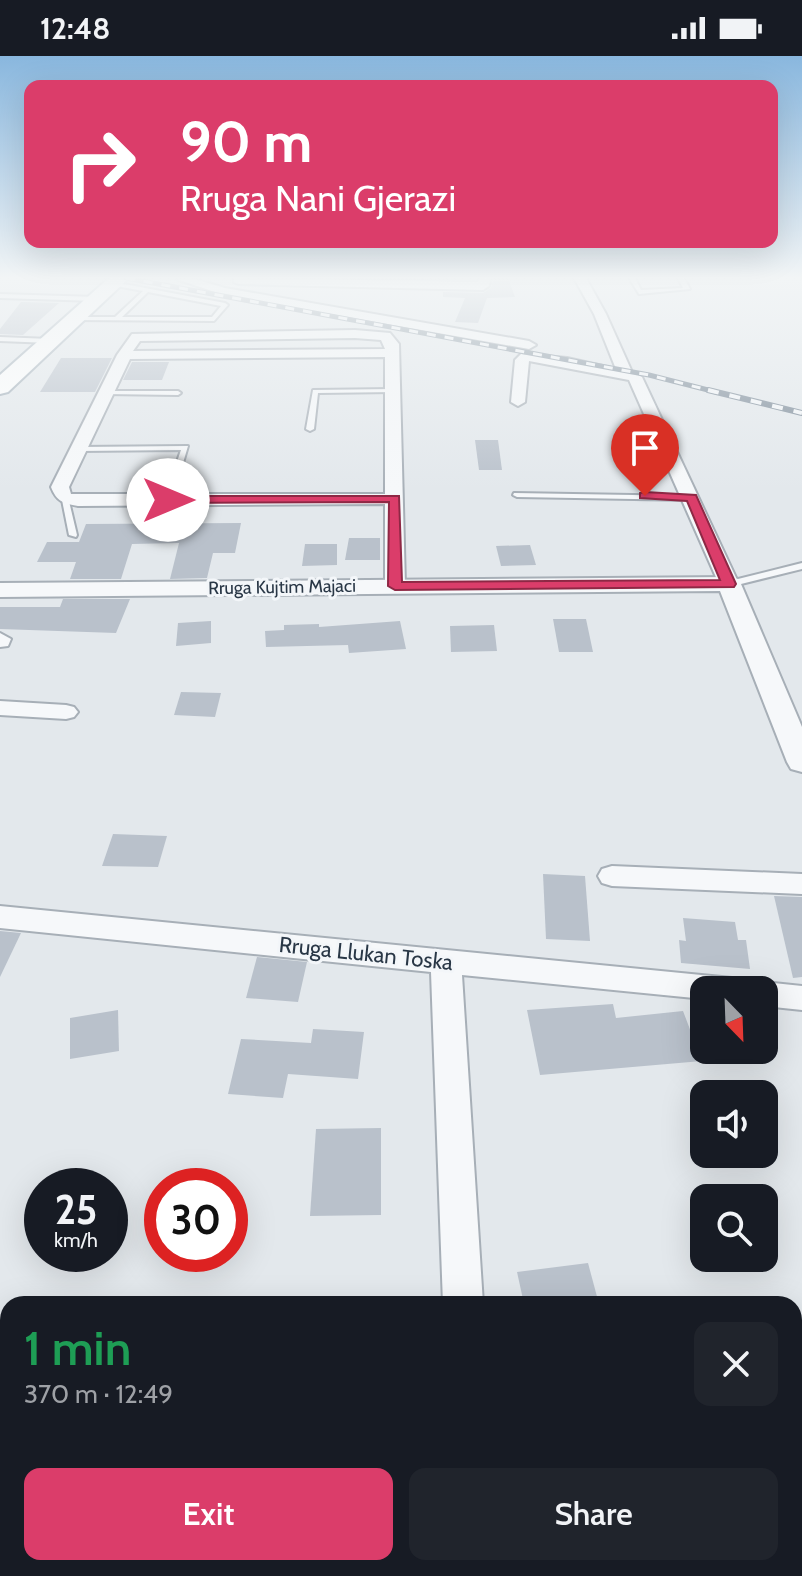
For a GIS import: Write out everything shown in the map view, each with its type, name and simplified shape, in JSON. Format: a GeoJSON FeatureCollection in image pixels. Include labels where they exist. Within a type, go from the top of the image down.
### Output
{"type":"FeatureCollection","features":[{"type":"Feature","properties":{"kind":"main road"},"geometry":{"type":"LineString","coordinates":[[4,379],[40,349]]}},
{"type":"Feature","properties":{"kind":"street"},"geometry":{"type":"LineString","coordinates":[[127,349],[60,487],[64,497],[78,501],[395,499]]}},
{"type":"Feature","properties":{"kind":"street"},"geometry":{"type":"LineString","coordinates":[[392,349],[395,586]]}},
{"type":"Feature","properties":{"kind":"street"},"geometry":{"type":"LineString","coordinates":[[615,349],[625,373]]}},
{"type":"Feature","properties":{"kind":"street"},"geometry":{"type":"LineString","coordinates":[[518,402],[522,360],[526,357],[625,373],[637,380],[692,498],[802,762]]}},
{"type":"Feature","properties":{"kind":"street","name":"Rruga Kujtim Majaci"},"geometry":{"type":"LineString","coordinates":[[0,590],[729,584]]}},
{"type":"Feature","properties":{"kind":"street"},"geometry":{"type":"LineString","coordinates":[[0,708],[66,712]]}},
{"type":"Feature","properties":{"kind":"street"},"geometry":{"type":"LineString","coordinates":[[612,876],[802,884]]}},
{"type":"Feature","properties":{"kind":"street","name":"Rruga Llukan Toska"},"geometry":{"type":"LineString","coordinates":[[0,917],[690,986]]}},
{"type":"Feature","properties":{"kind":"street"},"geometry":{"type":"LineString","coordinates":[[446,960],[463,1296]]}},
{"type":"Feature","properties":{"kind":"street"},"geometry":{"type":"LineString","coordinates":[[778,995],[802,998]]}},
{"type":"Feature","properties":{"kind":"lane"},"geometry":{"type":"LineString","coordinates":[[310,429],[315,391],[393,391]]}},
{"type":"Feature","properties":{"kind":"lane"},"geometry":{"type":"LineString","coordinates":[[106,393],[178,393]]}},
{"type":"Feature","properties":{"kind":"lane"},"geometry":{"type":"LineString","coordinates":[[79,449],[185,448],[168,500]]}},
{"type":"Feature","properties":{"kind":"lane"},"geometry":{"type":"LineString","coordinates":[[517,495],[692,498]]}},
{"type":"Feature","properties":{"kind":"lane"},"geometry":{"type":"LineString","coordinates":[[64,497],[73,535]]}},
{"type":"Feature","properties":{"kind":"lane","name":"Rruga Kujtim Majaci"},"geometry":{"type":"LineString","coordinates":[[729,584],[802,566]]}},
{"type":"Feature","properties":{"kind":"building"},"geometry":{"type":"Polygon","coordinates":[[[61,358],[112,358],[95,392],[40,392],[61,358]]]}},
{"type":"Feature","properties":{"kind":"building"},"geometry":{"type":"Polygon","coordinates":[[[132,362],[169,362],[162,380],[123,380],[132,362]]]}},
{"type":"Feature","properties":{"kind":"building"},"geometry":{"type":"Polygon","coordinates":[[[475,440],[498,440],[502,470],[479,470],[475,440]]]}},
{"type":"Feature","properties":{"kind":"building"},"geometry":{"type":"Polygon","coordinates":[[[241,523],[235,553],[213,553],[207,578],[170,579],[179,543],[132,544],[121,579],[70,579],[76,562],[37,562],[47,542],[79,542],[86,524],[241,523]]]}},
{"type":"Feature","properties":{"kind":"building"},"geometry":{"type":"Polygon","coordinates":[[[349,538],[380,538],[380,560],[345,560],[349,538]]]}},
{"type":"Feature","properties":{"kind":"building"},"geometry":{"type":"Polygon","coordinates":[[[305,544],[337,544],[337,565],[302,566],[305,544]]]}},
{"type":"Feature","properties":{"kind":"building"},"geometry":{"type":"Polygon","coordinates":[[[530,545],[536,565],[501,566],[496,546],[530,545]]]}},
{"type":"Feature","properties":{"kind":"building"},"geometry":{"type":"Polygon","coordinates":[[[63,599],[130,599],[116,633],[0,629],[0,607],[60,607],[63,599]]]}},
{"type":"Feature","properties":{"kind":"building"},"geometry":{"type":"Polygon","coordinates":[[[553,619],[586,619],[593,652],[559,652],[553,619]]]}},
{"type":"Feature","properties":{"kind":"building"},"geometry":{"type":"Polygon","coordinates":[[[211,621],[211,643],[176,646],[178,623],[211,621]]]}},
{"type":"Feature","properties":{"kind":"building"},"geometry":{"type":"Polygon","coordinates":[[[400,621],[406,649],[349,653],[348,645],[266,647],[265,631],[284,630],[284,625],[319,624],[319,627],[400,621]]]}},
{"type":"Feature","properties":{"kind":"building"},"geometry":{"type":"Polygon","coordinates":[[[494,625],[497,651],[451,652],[450,626],[494,625]]]}},
{"type":"Feature","properties":{"kind":"building"},"geometry":{"type":"Polygon","coordinates":[[[181,692],[221,693],[215,717],[174,715],[181,692]]]}},
{"type":"Feature","properties":{"kind":"building"},"geometry":{"type":"Polygon","coordinates":[[[113,834],[167,836],[158,867],[102,866],[113,834]]]}},
{"type":"Feature","properties":{"kind":"building"},"geometry":{"type":"Polygon","coordinates":[[[543,874],[585,876],[590,941],[546,939],[543,874]]]}},
{"type":"Feature","properties":{"kind":"building"},"geometry":{"type":"Polygon","coordinates":[[[774,896],[802,897],[802,977],[793,978],[774,896]]]}},
{"type":"Feature","properties":{"kind":"building"},"geometry":{"type":"Polygon","coordinates":[[[683,918],[735,922],[738,940],[746,940],[750,969],[681,963],[679,940],[686,941],[683,918]]]}},
{"type":"Feature","properties":{"kind":"building"},"geometry":{"type":"Polygon","coordinates":[[[0,931],[21,933],[0,977],[0,931]]]}},
{"type":"Feature","properties":{"kind":"building"},"geometry":{"type":"Polygon","coordinates":[[[257,957],[307,962],[298,1002],[246,998],[257,957]]]}},
{"type":"Feature","properties":{"kind":"building"},"geometry":{"type":"Polygon","coordinates":[[[613,1004],[616,1018],[683,1011],[690,1029],[690,1062],[540,1075],[527,1010],[613,1004]]]}},
{"type":"Feature","properties":{"kind":"building"},"geometry":{"type":"Polygon","coordinates":[[[118,1010],[119,1051],[70,1059],[70,1018],[118,1010]]]}},
{"type":"Feature","properties":{"kind":"building"},"geometry":{"type":"Polygon","coordinates":[[[313,1029],[364,1032],[358,1079],[288,1074],[283,1098],[228,1094],[241,1039],[311,1043],[313,1029]]]}},
{"type":"Feature","properties":{"kind":"building"},"geometry":{"type":"Polygon","coordinates":[[[381,1128],[381,1215],[310,1216],[316,1129],[381,1128]]]}},
{"type":"Feature","properties":{"kind":"building"},"geometry":{"type":"Polygon","coordinates":[[[588,1263],[597,1296],[522,1296],[517,1272],[588,1263]]]}},
{"type":"Feature","properties":{"kind":"railway"},"geometry":{"type":"LineString","coordinates":[[508,349],[649,375],[711,391]]}},
{"type":"Feature","properties":{"kind":"railway"},"geometry":{"type":"LineString","coordinates":[[711,391],[802,413]]}},
{"type":"Feature","properties":{"kind":"railway"},"geometry":{"type":"LineString","coordinates":[[711,391],[716,392]]}},
{"type":"Feature","properties":{"kind":"route"},"geometry":{"type":"LineString","coordinates":[[168,500],[395,499],[395,586],[729,584],[692,498],[645,496]]}}]}
